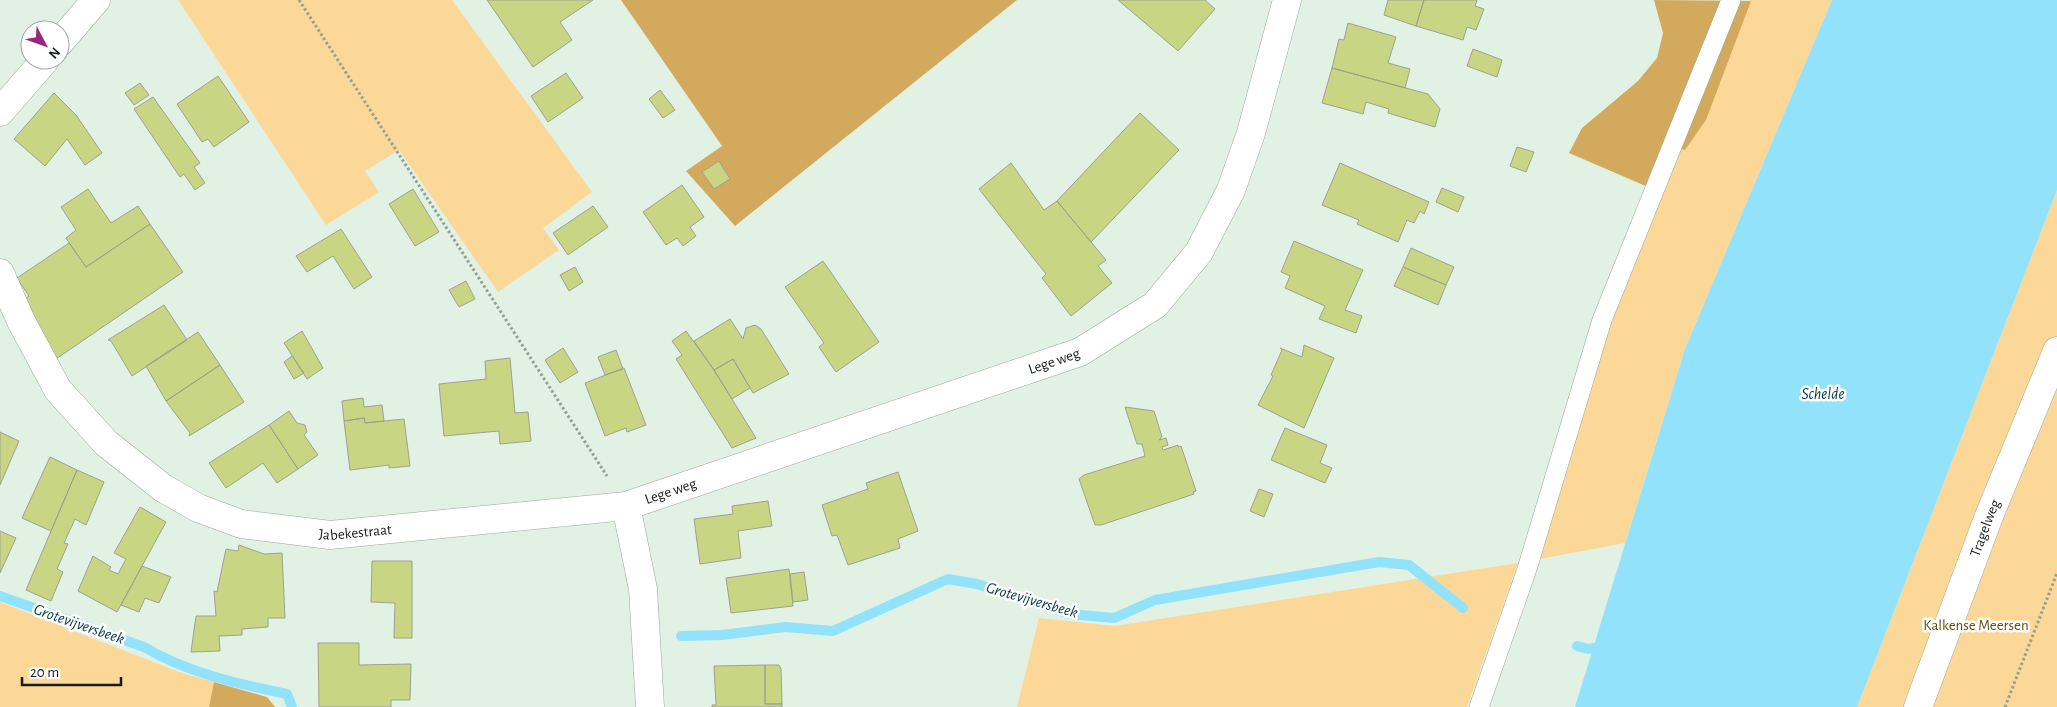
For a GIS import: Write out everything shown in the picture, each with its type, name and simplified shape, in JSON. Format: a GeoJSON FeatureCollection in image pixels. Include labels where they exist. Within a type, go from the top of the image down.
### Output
{"type":"FeatureCollection","features":[{"type":"Feature","properties":{"kind":"street"},"geometry":{"type":"LineString","coordinates":[[70,30],[96,0]]}},
{"type":"Feature","properties":{"kind":"street","name":"Lege weg"},"geometry":{"type":"LineString","coordinates":[[626,506],[1080,352],[1155,305],[1199,252],[1231,190],[1251,132],[1287,0]]}},
{"type":"Feature","properties":{"kind":"street"},"geometry":{"type":"LineString","coordinates":[[0,112],[36,70]]}},
{"type":"Feature","properties":{"kind":"street","name":"Jabekestraat"},"geometry":{"type":"LineString","coordinates":[[0,273],[21,321],[58,390],[106,443],[163,488],[198,508],[241,524],[330,534],[626,506]]}},
{"type":"Feature","properties":{"kind":"street","name":"Tragelweg"},"geometry":{"type":"LineString","coordinates":[[1918,707],[1989,516],[2057,351]]}},
{"type":"Feature","properties":{"kind":"street"},"geometry":{"type":"LineString","coordinates":[[626,506],[643,589],[650,707]]}},
{"type":"Feature","properties":{"kind":"lane"},"geometry":{"type":"LineString","coordinates":[[1479,707],[1527,569],[1602,320],[1732,0]]}},
{"type":"Feature","properties":{"kind":"path"},"geometry":{"type":"LineString","coordinates":[[299,0],[626,506]]}},
{"type":"Feature","properties":{"kind":"path"},"geometry":{"type":"LineString","coordinates":[[2006,707],[2057,573]]}},
{"type":"Feature","properties":{"kind":"green space"},"geometry":{"type":"Polygon","coordinates":[[[178,0],[452,0],[592,192],[543,228],[559,250],[498,292],[399,150],[365,171],[379,192],[326,225],[178,0]]]}},
{"type":"Feature","properties":{"kind":"green space"},"geometry":{"type":"Polygon","coordinates":[[[1748,0],[1832,0],[1685,349],[1625,543],[1518,563],[1662,144],[1751,1],[1748,0]]]}},
{"type":"Feature","properties":{"kind":"green space","name":"Kalkense Meersen"},"geometry":{"type":"Polygon","coordinates":[[[2057,190],[2057,707],[1857,707],[2057,190]]]}},
{"type":"Feature","properties":{"kind":"green space"},"geometry":{"type":"Polygon","coordinates":[[[1518,563],[1467,707],[1017,707],[1039,618],[1115,626],[1518,563]]]}},
{"type":"Feature","properties":{"kind":"green space"},"geometry":{"type":"Polygon","coordinates":[[[0,602],[179,672],[214,682],[209,707],[0,707],[0,602]]]}},
{"type":"Feature","properties":{"kind":"shaded area"},"geometry":{"type":"Polygon","coordinates":[[[621,0],[1017,0],[735,226],[686,171],[722,146],[621,0]]]}},
{"type":"Feature","properties":{"kind":"shaded area"},"geometry":{"type":"Polygon","coordinates":[[[1654,0],[1751,1],[1706,120],[1685,150],[1662,144],[1648,187],[1569,153],[1582,128],[1638,81],[1657,58],[1663,33],[1654,0]]]}},
{"type":"Feature","properties":{"kind":"shaded area"},"geometry":{"type":"Polygon","coordinates":[[[214,682],[267,697],[275,707],[209,707],[214,682]]]}},
{"type":"Feature","properties":{"kind":"water","name":"Schelde"},"geometry":{"type":"Polygon","coordinates":[[[1832,0],[2057,0],[2057,190],[1857,707],[1575,707],[1685,349],[1832,0]]]}},
{"type":"Feature","properties":{"kind":"building"},"geometry":{"type":"Polygon","coordinates":[[[487,0],[593,0],[560,22],[572,40],[533,67],[487,0]]]}},
{"type":"Feature","properties":{"kind":"building"},"geometry":{"type":"Polygon","coordinates":[[[1118,0],[1205,0],[1215,9],[1178,51],[1118,0]]]}},
{"type":"Feature","properties":{"kind":"building"},"geometry":{"type":"Polygon","coordinates":[[[1388,0],[1424,0],[1416,26],[1384,15],[1388,0]]]}},
{"type":"Feature","properties":{"kind":"building"},"geometry":{"type":"Polygon","coordinates":[[[1424,0],[1477,0],[1475,6],[1484,9],[1476,30],[1467,27],[1463,40],[1416,26],[1424,0]]]}},
{"type":"Feature","properties":{"kind":"building"},"geometry":{"type":"Polygon","coordinates":[[[1348,23],[1396,37],[1388,63],[1410,69],[1405,88],[1332,68],[1339,39],[1344,40],[1348,23]]]}},
{"type":"Feature","properties":{"kind":"building"},"geometry":{"type":"Polygon","coordinates":[[[1473,49],[1502,60],[1497,77],[1467,66],[1473,49]]]}},
{"type":"Feature","properties":{"kind":"building"},"geometry":{"type":"Polygon","coordinates":[[[1332,68],[1428,94],[1440,109],[1435,127],[1388,113],[1389,109],[1366,102],[1363,114],[1322,103],[1332,68]]]}},
{"type":"Feature","properties":{"kind":"building"},"geometry":{"type":"Polygon","coordinates":[[[566,73],[583,98],[548,122],[531,96],[566,73]]]}},
{"type":"Feature","properties":{"kind":"building"},"geometry":{"type":"Polygon","coordinates":[[[218,76],[249,122],[214,147],[208,139],[202,142],[177,104],[218,76]]]}},
{"type":"Feature","properties":{"kind":"building"},"geometry":{"type":"Polygon","coordinates":[[[140,83],[149,95],[134,105],[125,93],[140,83]]]}},
{"type":"Feature","properties":{"kind":"building"},"geometry":{"type":"Polygon","coordinates":[[[660,90],[675,110],[663,118],[649,99],[660,90]]]}},
{"type":"Feature","properties":{"kind":"building"},"geometry":{"type":"Polygon","coordinates":[[[54,93],[76,115],[102,153],[85,165],[67,139],[45,166],[14,139],[54,93]]]}},
{"type":"Feature","properties":{"kind":"building"},"geometry":{"type":"Polygon","coordinates":[[[153,97],[200,163],[194,167],[205,183],[195,190],[184,174],[180,177],[134,109],[153,97]]]}},
{"type":"Feature","properties":{"kind":"building"},"geometry":{"type":"Polygon","coordinates":[[[1140,113],[1179,150],[1091,242],[1057,201],[1140,113]]]}},
{"type":"Feature","properties":{"kind":"building"},"geometry":{"type":"Polygon","coordinates":[[[1517,147],[1534,152],[1526,172],[1510,166],[1517,147]]]}},
{"type":"Feature","properties":{"kind":"building"},"geometry":{"type":"Polygon","coordinates":[[[719,161],[730,179],[714,189],[702,172],[719,161]]]}},
{"type":"Feature","properties":{"kind":"building"},"geometry":{"type":"Polygon","coordinates":[[[1011,163],[1044,210],[1057,201],[1106,260],[1098,266],[1112,283],[1071,316],[1042,278],[1046,274],[979,189],[1011,163]]]}},
{"type":"Feature","properties":{"kind":"building"},"geometry":{"type":"Polygon","coordinates":[[[1340,163],[1429,202],[1424,214],[1420,211],[1414,223],[1407,220],[1398,242],[1357,224],[1359,220],[1322,205],[1340,163]]]}},
{"type":"Feature","properties":{"kind":"building"},"geometry":{"type":"Polygon","coordinates":[[[682,185],[704,217],[690,227],[696,236],[683,246],[677,238],[666,245],[643,212],[682,185]]]}},
{"type":"Feature","properties":{"kind":"building"},"geometry":{"type":"Polygon","coordinates":[[[1442,188],[1464,197],[1458,212],[1436,202],[1442,188]]]}},
{"type":"Feature","properties":{"kind":"building"},"geometry":{"type":"Polygon","coordinates":[[[88,189],[111,223],[138,206],[150,224],[86,267],[66,238],[76,230],[61,207],[88,189]]]}},
{"type":"Feature","properties":{"kind":"building"},"geometry":{"type":"Polygon","coordinates":[[[413,189],[439,232],[415,246],[389,204],[413,189]]]}},
{"type":"Feature","properties":{"kind":"building"},"geometry":{"type":"Polygon","coordinates":[[[593,206],[608,227],[568,255],[553,233],[593,206]]]}},
{"type":"Feature","properties":{"kind":"building"},"geometry":{"type":"Polygon","coordinates":[[[150,224],[183,272],[56,359],[25,299],[29,296],[17,278],[69,243],[86,267],[150,224]]]}},
{"type":"Feature","properties":{"kind":"building"},"geometry":{"type":"Polygon","coordinates":[[[341,229],[372,277],[354,289],[333,256],[307,272],[296,256],[341,229]]]}},
{"type":"Feature","properties":{"kind":"building"},"geometry":{"type":"Polygon","coordinates":[[[1294,241],[1363,270],[1345,310],[1362,316],[1356,333],[1319,319],[1325,306],[1285,288],[1290,276],[1281,272],[1294,241]]]}},
{"type":"Feature","properties":{"kind":"building"},"geometry":{"type":"Polygon","coordinates":[[[1411,248],[1454,267],[1446,285],[1403,267],[1411,248]]]}},
{"type":"Feature","properties":{"kind":"building"},"geometry":{"type":"Polygon","coordinates":[[[823,261],[879,342],[836,372],[819,347],[824,343],[785,287],[823,261]]]}},
{"type":"Feature","properties":{"kind":"building"},"geometry":{"type":"Polygon","coordinates":[[[575,267],[583,282],[569,291],[560,275],[575,267]]]}},
{"type":"Feature","properties":{"kind":"building"},"geometry":{"type":"Polygon","coordinates":[[[1403,267],[1446,285],[1438,305],[1394,286],[1403,267]]]}},
{"type":"Feature","properties":{"kind":"building"},"geometry":{"type":"Polygon","coordinates":[[[466,281],[475,299],[459,307],[449,290],[466,281]]]}},
{"type":"Feature","properties":{"kind":"building"},"geometry":{"type":"Polygon","coordinates":[[[164,305],[187,340],[132,376],[111,341],[108,340],[164,305]]]}},
{"type":"Feature","properties":{"kind":"building"},"geometry":{"type":"Polygon","coordinates":[[[730,319],[743,339],[746,328],[755,325],[761,329],[789,374],[753,393],[733,359],[714,370],[694,341],[730,319]]]}},
{"type":"Feature","properties":{"kind":"building"},"geometry":{"type":"Polygon","coordinates":[[[302,331],[323,368],[307,379],[284,343],[302,331]]]}},
{"type":"Feature","properties":{"kind":"building"},"geometry":{"type":"Polygon","coordinates":[[[686,331],[714,370],[756,438],[732,448],[676,359],[682,355],[672,341],[686,331]]]}},
{"type":"Feature","properties":{"kind":"building"},"geometry":{"type":"Polygon","coordinates":[[[198,332],[220,365],[166,401],[146,366],[198,332]]]}},
{"type":"Feature","properties":{"kind":"building"},"geometry":{"type":"Polygon","coordinates":[[[1304,345],[1334,358],[1304,428],[1258,405],[1273,376],[1271,375],[1282,350],[1280,348],[1302,357],[1304,345]]]}},
{"type":"Feature","properties":{"kind":"building"},"geometry":{"type":"Polygon","coordinates":[[[563,348],[578,372],[560,383],[545,360],[563,348]]]}},
{"type":"Feature","properties":{"kind":"building"},"geometry":{"type":"Polygon","coordinates":[[[616,350],[623,369],[605,375],[598,357],[616,350]]]}},
{"type":"Feature","properties":{"kind":"building"},"geometry":{"type":"Polygon","coordinates":[[[292,356],[304,373],[294,379],[284,362],[292,356]]]}},
{"type":"Feature","properties":{"kind":"building"},"geometry":{"type":"Polygon","coordinates":[[[510,358],[515,413],[528,412],[531,441],[500,444],[499,431],[444,436],[439,384],[486,379],[485,361],[510,358]]]}},
{"type":"Feature","properties":{"kind":"building"},"geometry":{"type":"Polygon","coordinates":[[[733,359],[750,388],[732,399],[714,370],[733,359]]]}},
{"type":"Feature","properties":{"kind":"building"},"geometry":{"type":"Polygon","coordinates":[[[220,365],[244,402],[189,436],[190,433],[166,401],[220,365]]]}},
{"type":"Feature","properties":{"kind":"building"},"geometry":{"type":"Polygon","coordinates":[[[624,368],[646,425],[627,432],[626,428],[605,436],[585,383],[624,368]]]}},
{"type":"Feature","properties":{"kind":"building"},"geometry":{"type":"Polygon","coordinates":[[[363,398],[364,407],[382,405],[384,421],[365,423],[364,418],[344,421],[342,401],[363,398]]]}},
{"type":"Feature","properties":{"kind":"building"},"geometry":{"type":"Polygon","coordinates":[[[1125,407],[1154,411],[1162,437],[1159,440],[1166,438],[1168,445],[1162,447],[1163,450],[1178,445],[1178,447],[1181,446],[1196,491],[1193,492],[1194,494],[1101,525],[1095,525],[1079,479],[1084,475],[1145,456],[1142,444],[1137,444],[1125,407]]]}},
{"type":"Feature","properties":{"kind":"building"},"geometry":{"type":"Polygon","coordinates":[[[289,411],[297,423],[305,425],[307,432],[304,435],[318,455],[298,469],[269,425],[289,411]]]}},
{"type":"Feature","properties":{"kind":"building"},"geometry":{"type":"Polygon","coordinates":[[[364,418],[365,423],[404,419],[410,466],[389,468],[389,465],[350,470],[344,421],[364,418]]]}},
{"type":"Feature","properties":{"kind":"building"},"geometry":{"type":"Polygon","coordinates":[[[269,425],[298,469],[277,483],[263,463],[226,488],[209,463],[269,425]]]}},
{"type":"Feature","properties":{"kind":"building"},"geometry":{"type":"Polygon","coordinates":[[[1285,428],[1327,445],[1320,463],[1332,468],[1325,483],[1271,460],[1285,428]]]}},
{"type":"Feature","properties":{"kind":"building"},"geometry":{"type":"Polygon","coordinates":[[[0,432],[19,441],[0,485],[0,432]]]}},
{"type":"Feature","properties":{"kind":"building"},"geometry":{"type":"Polygon","coordinates":[[[50,457],[77,470],[51,531],[22,518],[50,457]]]}},
{"type":"Feature","properties":{"kind":"building"},"geometry":{"type":"Polygon","coordinates":[[[77,470],[104,482],[86,525],[75,519],[64,543],[68,544],[57,569],[63,572],[51,601],[26,590],[77,470]]]}},
{"type":"Feature","properties":{"kind":"building"},"geometry":{"type":"Polygon","coordinates":[[[898,472],[918,531],[898,539],[900,548],[848,565],[837,535],[832,536],[822,505],[868,489],[866,483],[898,472]]]}},
{"type":"Feature","properties":{"kind":"building"},"geometry":{"type":"Polygon","coordinates":[[[1259,489],[1273,494],[1264,517],[1250,511],[1259,489]]]}},
{"type":"Feature","properties":{"kind":"building"},"geometry":{"type":"Polygon","coordinates":[[[768,501],[772,526],[738,531],[741,558],[700,564],[694,519],[733,514],[732,506],[768,501]]]}},
{"type":"Feature","properties":{"kind":"building"},"geometry":{"type":"Polygon","coordinates":[[[140,507],[166,522],[117,612],[78,591],[93,556],[111,567],[109,570],[118,574],[126,559],[114,553],[140,507]]]}},
{"type":"Feature","properties":{"kind":"building"},"geometry":{"type":"Polygon","coordinates":[[[0,531],[16,538],[0,573],[0,531]]]}},
{"type":"Feature","properties":{"kind":"building"},"geometry":{"type":"Polygon","coordinates":[[[239,545],[264,554],[282,553],[285,618],[268,618],[268,627],[242,629],[242,635],[219,636],[220,651],[191,652],[196,616],[216,616],[214,591],[217,592],[226,549],[238,551],[239,545]]]}},
{"type":"Feature","properties":{"kind":"building"},"geometry":{"type":"Polygon","coordinates":[[[372,561],[412,561],[412,638],[394,638],[395,603],[371,602],[372,561]]]}},
{"type":"Feature","properties":{"kind":"building"},"geometry":{"type":"Polygon","coordinates":[[[142,566],[171,577],[159,603],[145,598],[139,612],[121,605],[142,566]]]}},
{"type":"Feature","properties":{"kind":"building"},"geometry":{"type":"Polygon","coordinates":[[[789,569],[793,606],[731,613],[726,578],[789,569]]]}},
{"type":"Feature","properties":{"kind":"building"},"geometry":{"type":"Polygon","coordinates":[[[804,572],[808,600],[793,602],[790,574],[804,572]]]}},
{"type":"Feature","properties":{"kind":"building"},"geometry":{"type":"Polygon","coordinates":[[[318,643],[359,643],[359,665],[411,664],[410,700],[391,700],[391,707],[319,707],[318,643]]]}},
{"type":"Feature","properties":{"kind":"building"},"geometry":{"type":"Polygon","coordinates":[[[765,665],[765,704],[782,704],[782,707],[712,707],[712,705],[716,705],[714,666],[765,665]]]}},
{"type":"Feature","properties":{"kind":"building"},"geometry":{"type":"Polygon","coordinates":[[[765,665],[779,665],[781,669],[782,704],[765,704],[765,665]]]}},
{"type":"Feature","properties":{"kind":"waterway","name":"Grotevijversbeek"},"geometry":{"type":"LineString","coordinates":[[681,636],[722,635],[785,627],[833,631],[948,579],[977,584],[1070,614],[1114,618],[1155,600],[1379,562],[1409,565],[1463,608]]}},
{"type":"Feature","properties":{"kind":"waterway","name":"Grotevijversbeek"},"geometry":{"type":"LineString","coordinates":[[0,596],[144,647],[196,671],[232,682],[287,694],[292,707]]}},
{"type":"Feature","properties":{"kind":"waterway","name":"Grotevijversbeek"},"geometry":{"type":"LineString","coordinates":[[1577,646],[1588,649],[1605,646]]}}]}
